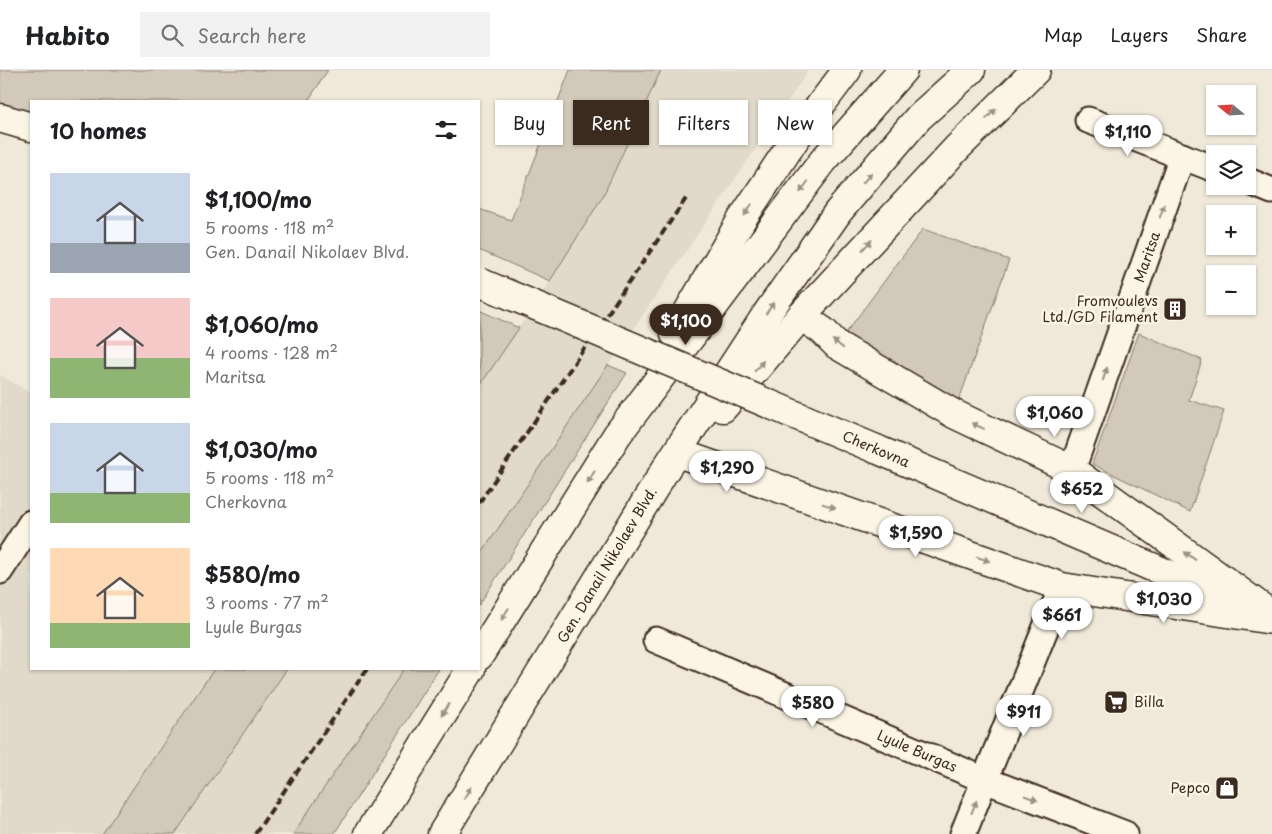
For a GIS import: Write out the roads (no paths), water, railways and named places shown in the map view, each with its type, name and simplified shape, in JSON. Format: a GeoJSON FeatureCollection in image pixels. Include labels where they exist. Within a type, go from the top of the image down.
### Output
{"type":"FeatureCollection","features":[{"type":"Feature","properties":{"kind":"main road"},"geometry":{"type":"LineString","coordinates":[[480,654],[617,435],[742,219],[794,139],[847,70]]}},
{"type":"Feature","properties":{"kind":"main road"},"geometry":{"type":"LineString","coordinates":[[617,435],[823,161],[903,70]]}},
{"type":"Feature","properties":{"kind":"main road","name":"Gen. Danail Nikolaev Blvd."},"geometry":{"type":"LineString","coordinates":[[442,834],[766,315],[838,212],[919,117],[971,70]]}},
{"type":"Feature","properties":{"kind":"main road"},"geometry":{"type":"LineString","coordinates":[[1036,70],[957,148],[801,316],[676,461],[1062,587],[1272,618]]}},
{"type":"Feature","properties":{"kind":"main road"},"geometry":{"type":"LineString","coordinates":[[0,118],[30,127]]}},
{"type":"Feature","properties":{"kind":"main road","name":"Cherkovna"},"geometry":{"type":"LineString","coordinates":[[480,282],[1272,618]]}},
{"type":"Feature","properties":{"kind":"main road"},"geometry":{"type":"LineString","coordinates":[[801,316],[823,331],[837,345],[954,414],[1072,470],[1272,618]]}},
{"type":"Feature","properties":{"kind":"main road"},"geometry":{"type":"LineString","coordinates":[[368,834],[470,670]]}},
{"type":"Feature","properties":{"kind":"street"},"geometry":{"type":"LineString","coordinates":[[1088,120],[1206,165]]}},
{"type":"Feature","properties":{"kind":"street","name":"Maritsa"},"geometry":{"type":"LineString","coordinates":[[1072,470],[1182,156]]}},
{"type":"Feature","properties":{"kind":"street"},"geometry":{"type":"LineString","coordinates":[[1256,184],[1272,191]]}},
{"type":"Feature","properties":{"kind":"street"},"geometry":{"type":"LineString","coordinates":[[0,571],[30,525]]}},
{"type":"Feature","properties":{"kind":"street"},"geometry":{"type":"LineString","coordinates":[[963,834],[1062,587]]}},
{"type":"Feature","properties":{"kind":"street","name":"Lyule Burgas"},"geometry":{"type":"LineString","coordinates":[[656,640],[985,780],[1126,834]]}},
{"type":"Feature","properties":{"kind":"railway"},"geometry":{"type":"LineString","coordinates":[[480,502],[687,197]]}},
{"type":"Feature","properties":{"kind":"railway"},"geometry":{"type":"LineString","coordinates":[[255,834],[366,670]]}},
{"type":"Feature","properties":{"kind":"place","name":"Fromvoulevs Ltd./GD Filament"},"geometry":{"type":"Point","coordinates":[1175,309]}},
{"type":"Feature","properties":{"kind":"place","name":"Billa"},"geometry":{"type":"Point","coordinates":[1116,702]}},
{"type":"Feature","properties":{"kind":"place","name":"Pepco"},"geometry":{"type":"Point","coordinates":[1227,788]}}]}
